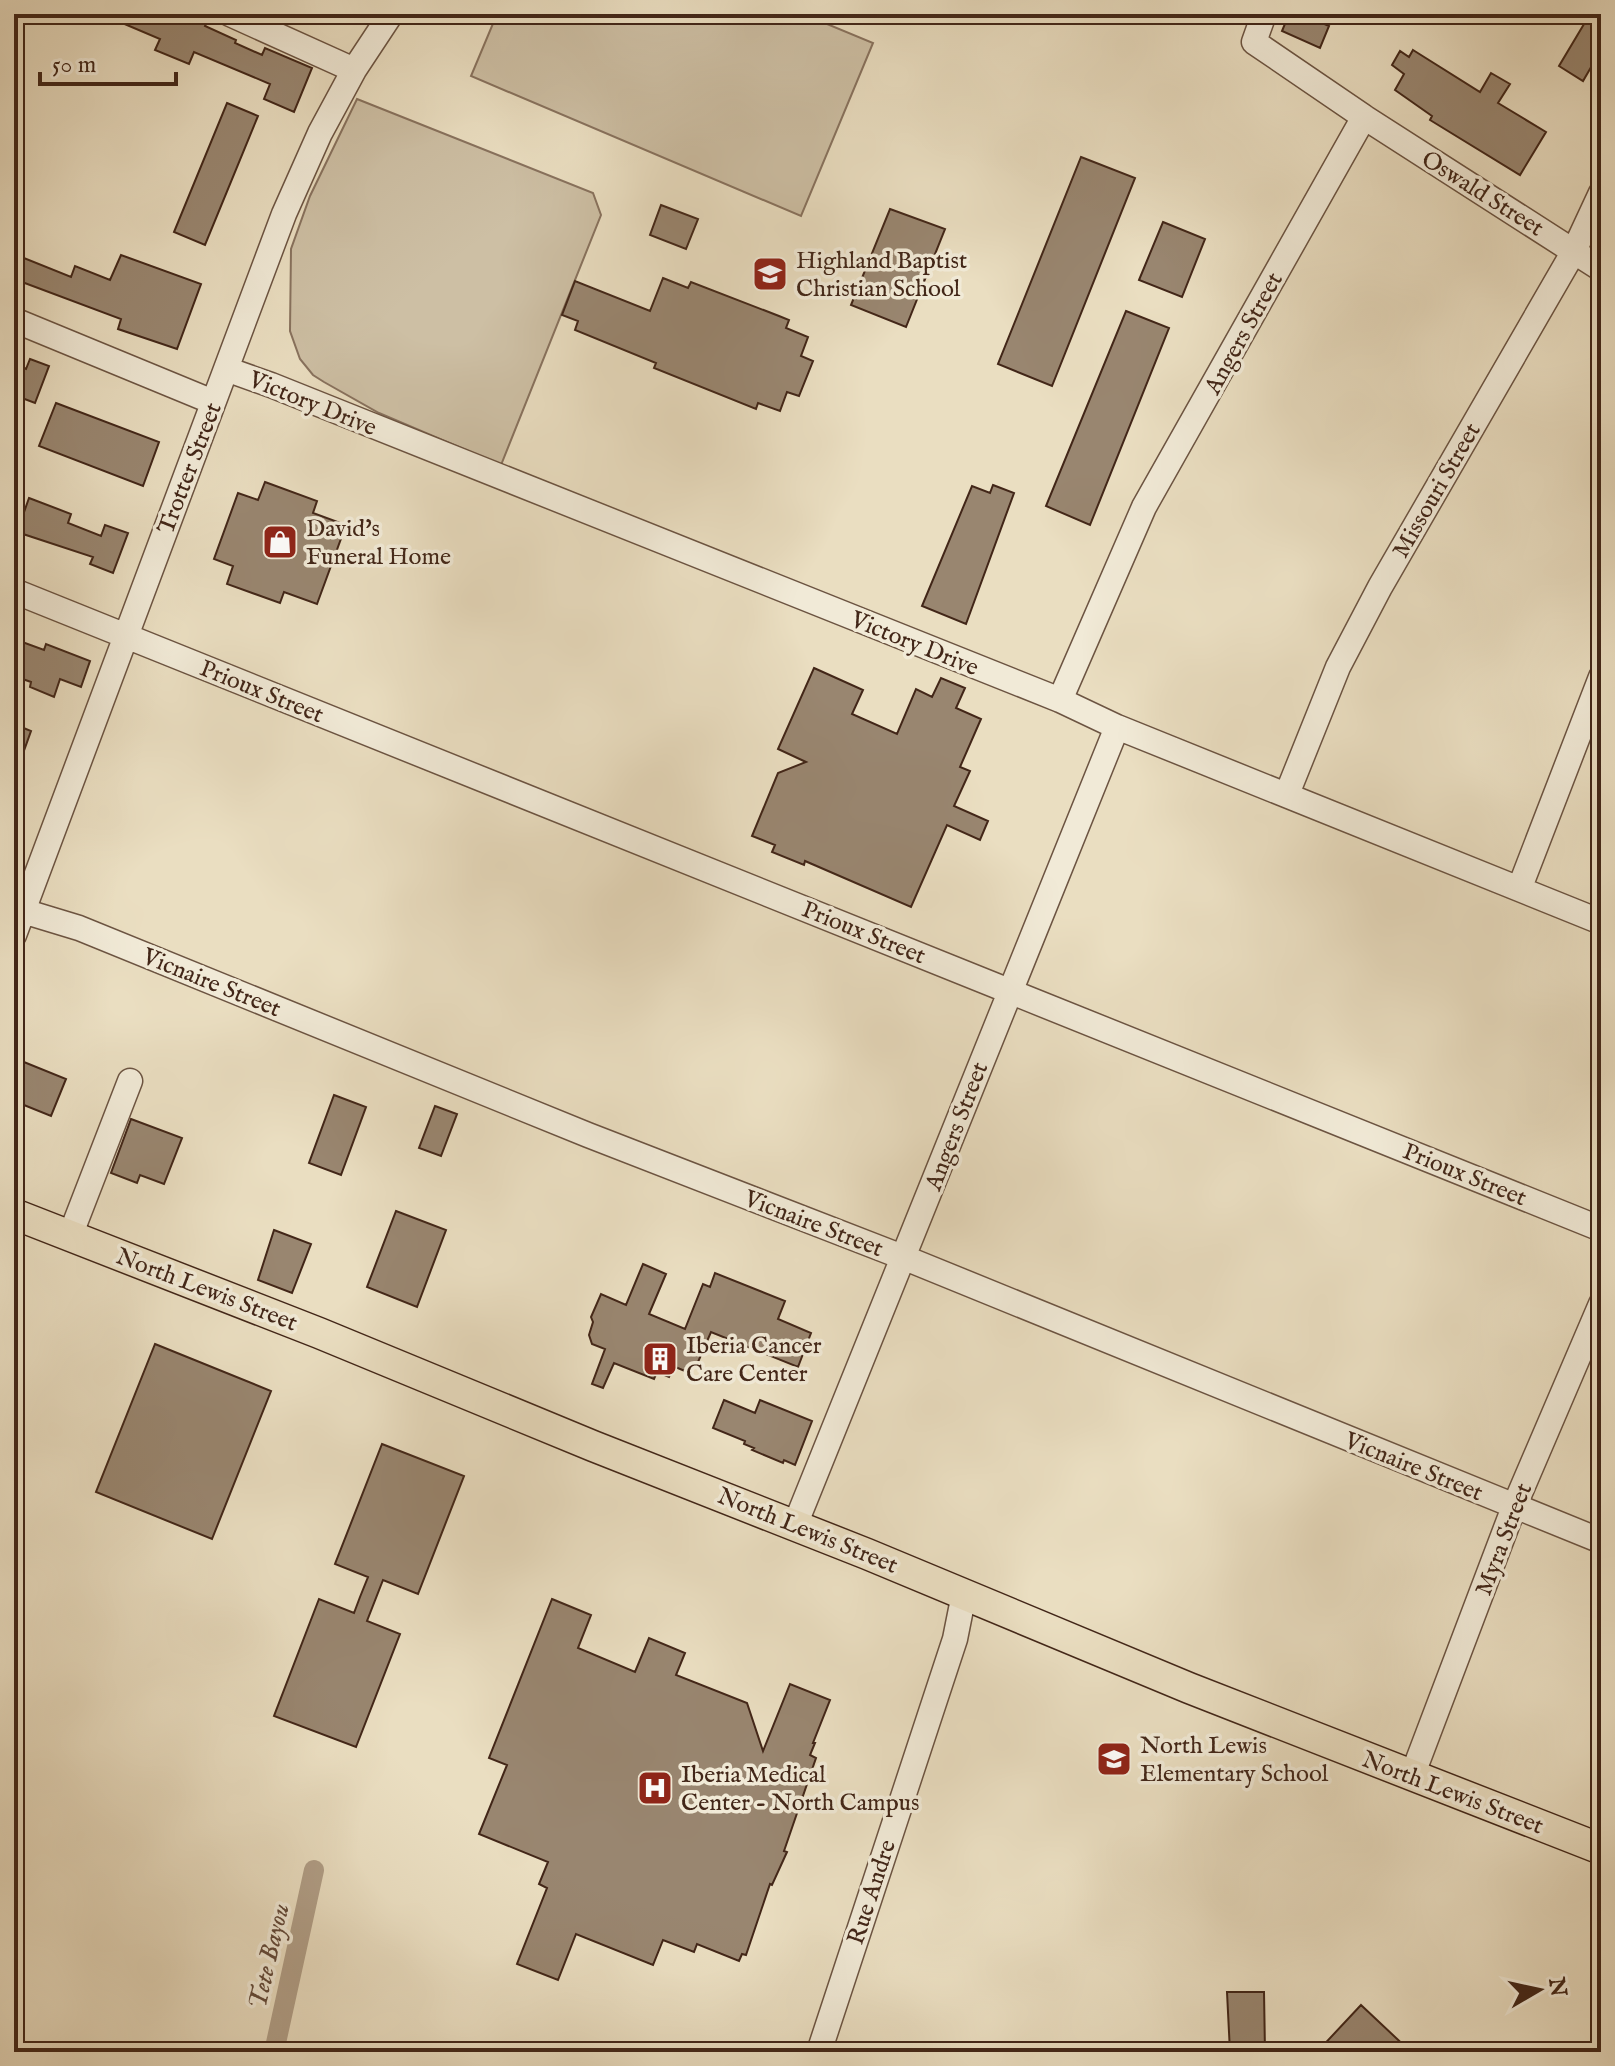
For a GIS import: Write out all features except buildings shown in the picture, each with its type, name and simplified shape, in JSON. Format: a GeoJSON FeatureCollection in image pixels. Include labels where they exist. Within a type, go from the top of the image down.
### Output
{"type":"FeatureCollection","features":[{"type":"Feature","properties":{"kind":"main road","name":"North Lewis Street"},"geometry":{"type":"LineString","coordinates":[[14,1214],[795,1525],[1189,1688],[1601,1849]]}},
{"type":"Feature","properties":{"kind":"street"},"geometry":{"type":"LineString","coordinates":[[230,14],[354,70]]}},
{"type":"Feature","properties":{"kind":"street","name":"Trotter Street"},"geometry":{"type":"LineString","coordinates":[[17,926],[284,214],[320,133],[354,70],[391,14]]}},
{"type":"Feature","properties":{"kind":"street"},"geometry":{"type":"LineString","coordinates":[[1264,14],[1254,42],[1364,117]]}},
{"type":"Feature","properties":{"kind":"street","name":"Oswald Street"},"geometry":{"type":"LineString","coordinates":[[1364,117],[1601,269]]}},
{"type":"Feature","properties":{"kind":"street","name":"Angers Street"},"geometry":{"type":"LineString","coordinates":[[1060,700],[1144,507],[1364,117]]}},
{"type":"Feature","properties":{"kind":"street","name":"Missouri Street"},"geometry":{"type":"LineString","coordinates":[[1287,794],[1338,667],[1380,587],[1574,251],[1601,193]]}},
{"type":"Feature","properties":{"kind":"street","name":"Victory Drive"},"geometry":{"type":"LineString","coordinates":[[14,320],[213,402]]}},
{"type":"Feature","properties":{"kind":"street","name":"Victory Drive"},"geometry":{"type":"LineString","coordinates":[[226,369],[1060,700],[1117,727],[1601,922]]}},
{"type":"Feature","properties":{"kind":"street","name":"Prioux Street"},"geometry":{"type":"LineString","coordinates":[[14,591],[1601,1229]]}},
{"type":"Feature","properties":{"kind":"street"},"geometry":{"type":"LineString","coordinates":[[1520,887],[1601,677]]}},
{"type":"Feature","properties":{"kind":"street","name":"Angers Street"},"geometry":{"type":"LineString","coordinates":[[795,1525],[1117,727]]}},
{"type":"Feature","properties":{"kind":"street","name":"Vicnaire Street"},"geometry":{"type":"LineString","coordinates":[[17,926],[79,928],[573,1129],[905,1258],[1601,1541]]}},
{"type":"Feature","properties":{"kind":"street"},"geometry":{"type":"LineString","coordinates":[[70,1236],[130,1081]]}},
{"type":"Feature","properties":{"kind":"street","name":"Myra Street"},"geometry":{"type":"LineString","coordinates":[[1412,1776],[1514,1507],[1601,1304]]}},
{"type":"Feature","properties":{"kind":"street","name":"Rue Andre"},"geometry":{"type":"LineString","coordinates":[[819,2052],[955,1639],[964,1594]]}},
{"type":"Feature","properties":{"kind":"shaded area"},"geometry":{"type":"Polygon","coordinates":[[[497,14],[803,14],[873,43],[801,216],[471,76],[497,14]]]}},
{"type":"Feature","properties":{"kind":"shaded area"},"geometry":{"type":"Polygon","coordinates":[[[357,99],[593,193],[601,215],[501,465],[379,413],[313,375],[300,359],[290,331],[291,249],[310,196],[357,99]]]}},
{"type":"Feature","properties":{"kind":"waterway","name":"Tete Bayou"},"geometry":{"type":"LineString","coordinates":[[274,2052],[314,1870]]}},
{"type":"Feature","properties":{"kind":"place","name":"Highland Baptist Christian School"},"geometry":{"type":"Point","coordinates":[770,274]}},
{"type":"Feature","properties":{"kind":"place","name":"David's Funeral Home"},"geometry":{"type":"Point","coordinates":[280,542]}},
{"type":"Feature","properties":{"kind":"place","name":"Iberia Cancer Care Center"},"geometry":{"type":"Point","coordinates":[660,1359]}},
{"type":"Feature","properties":{"kind":"place","name":"North Lewis Elementary School"},"geometry":{"type":"Point","coordinates":[1114,1759]}},
{"type":"Feature","properties":{"kind":"place","name":"Iberia Medical Center - North Campus"},"geometry":{"type":"Point","coordinates":[655,1788]}}]}
